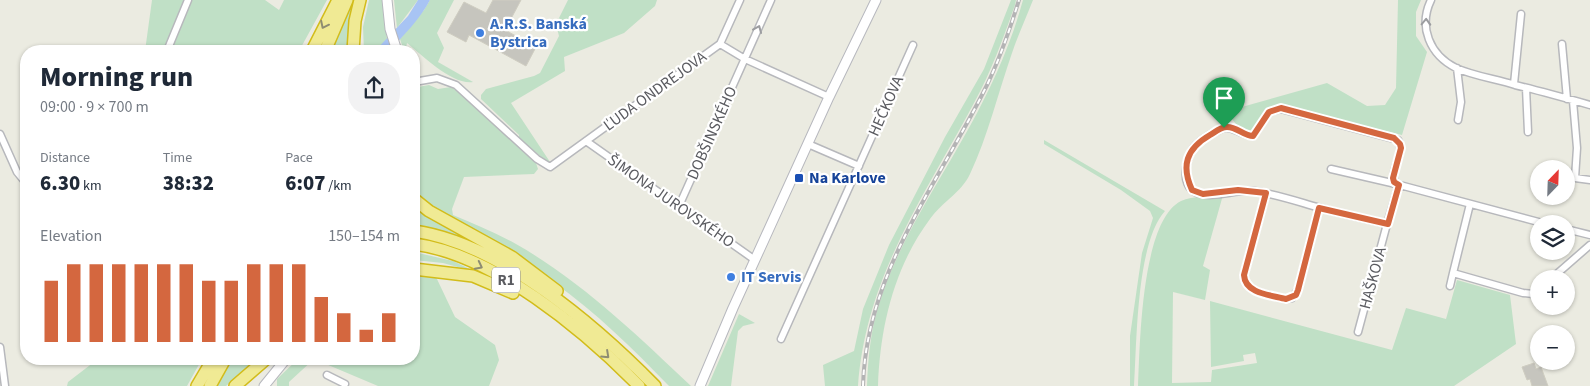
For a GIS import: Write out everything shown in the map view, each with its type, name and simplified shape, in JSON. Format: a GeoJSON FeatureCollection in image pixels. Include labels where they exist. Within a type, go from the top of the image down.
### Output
{"type":"FeatureCollection","features":[{"type":"Feature","properties":{"kind":"highway"},"geometry":{"type":"LineString","coordinates":[[315,45],[338,0]]}},
{"type":"Feature","properties":{"kind":"highway"},"geometry":{"type":"LineString","coordinates":[[328,45],[347,0]]}},
{"type":"Feature","properties":{"kind":"highway"},"geometry":{"type":"LineString","coordinates":[[353,45],[355,21],[359,5]]}},
{"type":"Feature","properties":{"kind":"highway"},"geometry":{"type":"LineString","coordinates":[[359,5],[359,45]]}},
{"type":"Feature","properties":{"kind":"highway"},"geometry":{"type":"LineString","coordinates":[[420,204],[531,271],[603,328],[621,352]]}},
{"type":"Feature","properties":{"kind":"highway","name":"R1"},"geometry":{"type":"LineString","coordinates":[[420,232],[437,236],[470,248],[523,277],[560,301],[621,352],[655,386]]}},
{"type":"Feature","properties":{"kind":"highway","name":"R1"},"geometry":{"type":"LineString","coordinates":[[420,245],[460,257],[490,271],[537,300],[572,325],[639,386]]}},
{"type":"Feature","properties":{"kind":"highway"},"geometry":{"type":"LineString","coordinates":[[420,269],[459,273],[486,280],[519,296],[547,314],[572,325]]}},
{"type":"Feature","properties":{"kind":"highway"},"geometry":{"type":"LineString","coordinates":[[191,386],[206,365]]}},
{"type":"Feature","properties":{"kind":"highway"},"geometry":{"type":"LineString","coordinates":[[197,386],[208,365]]}},
{"type":"Feature","properties":{"kind":"highway"},"geometry":{"type":"LineString","coordinates":[[210,386],[222,365]]}},
{"type":"Feature","properties":{"kind":"highway"},"geometry":{"type":"LineString","coordinates":[[235,386],[259,365]]}},
{"type":"Feature","properties":{"kind":"street"},"geometry":{"type":"LineString","coordinates":[[169,45],[188,0]]}},
{"type":"Feature","properties":{"kind":"street"},"geometry":{"type":"LineString","coordinates":[[387,0],[390,29],[395,45]]}},
{"type":"Feature","properties":{"kind":"street","name":"ĽUDA ONDREJOVA"},"geometry":{"type":"LineString","coordinates":[[420,81],[437,78],[456,85],[537,159],[550,167],[720,44],[740,0]]}},
{"type":"Feature","properties":{"kind":"street","name":"DOBŠINSKÉHO"},"geometry":{"type":"LineString","coordinates":[[679,206],[771,0]]}},
{"type":"Feature","properties":{"kind":"street"},"geometry":{"type":"LineString","coordinates":[[700,386],[829,97],[876,0]]}},
{"type":"Feature","properties":{"kind":"street"},"geometry":{"type":"LineString","coordinates":[[1431,0],[1425,23],[1430,44],[1437,54],[1457,68],[1590,105]]}},
{"type":"Feature","properties":{"kind":"street"},"geometry":{"type":"LineString","coordinates":[[1514,84],[1521,14]]}},
{"type":"Feature","properties":{"kind":"street"},"geometry":{"type":"LineString","coordinates":[[720,44],[745,59],[829,97]]}},
{"type":"Feature","properties":{"kind":"street"},"geometry":{"type":"LineString","coordinates":[[1562,44],[1577,148],[1575,178],[1590,180]]}},
{"type":"Feature","properties":{"kind":"street","name":"HEČKOVA"},"geometry":{"type":"LineString","coordinates":[[782,338],[913,45]]}},
{"type":"Feature","properties":{"kind":"street"},"geometry":{"type":"LineString","coordinates":[[1457,68],[1461,102],[1458,120]]}},
{"type":"Feature","properties":{"kind":"street"},"geometry":{"type":"LineString","coordinates":[[1526,88],[1528,132]]}},
{"type":"Feature","properties":{"kind":"street","name":"HAŠKOVA"},"geometry":{"type":"LineString","coordinates":[[1358,332],[1388,224],[1397,184],[1393,178],[1401,148],[1398,140],[1281,108],[1269,112],[1253,136],[1248,136],[1227,127],[1221,128],[1198,143],[1193,148],[1186,162],[1188,182],[1192,190],[1203,194],[1238,190],[1266,193],[1388,224]]}},
{"type":"Feature","properties":{"kind":"street"},"geometry":{"type":"LineString","coordinates":[[0,134],[20,176]]}},
{"type":"Feature","properties":{"kind":"street","name":"ŠIMONA JUROVSKÉHO"},"geometry":{"type":"LineString","coordinates":[[586,141],[755,260]]}},
{"type":"Feature","properties":{"kind":"street"},"geometry":{"type":"LineString","coordinates":[[808,144],[859,166]]}},
{"type":"Feature","properties":{"kind":"street"},"geometry":{"type":"LineString","coordinates":[[1332,169],[1397,184],[1530,220]]}},
{"type":"Feature","properties":{"kind":"street"},"geometry":{"type":"LineString","coordinates":[[1266,193],[1244,275],[1244,281],[1250,289],[1286,299],[1296,295],[1319,208]]}},
{"type":"Feature","properties":{"kind":"street"},"geometry":{"type":"LineString","coordinates":[[1450,286],[1470,204]]}},
{"type":"Feature","properties":{"kind":"street"},"geometry":{"type":"LineString","coordinates":[[1575,232],[1590,236]]}},
{"type":"Feature","properties":{"kind":"street"},"geometry":{"type":"LineString","coordinates":[[1561,270],[1590,245]]}},
{"type":"Feature","properties":{"kind":"street"},"geometry":{"type":"LineString","coordinates":[[1453,273],[1530,294]]}},
{"type":"Feature","properties":{"kind":"street"},"geometry":{"type":"LineString","coordinates":[[0,347],[5,386]]}},
{"type":"Feature","properties":{"kind":"street"},"geometry":{"type":"LineString","coordinates":[[265,383],[281,365]]}},
{"type":"Feature","properties":{"kind":"street"},"geometry":{"type":"LineString","coordinates":[[327,375],[344,385]]}},
{"type":"Feature","properties":{"kind":"green space"},"geometry":{"type":"Polygon","coordinates":[[[152,0],[265,0],[279,10],[284,0],[327,0],[302,45],[146,45],[152,0]]]}},
{"type":"Feature","properties":{"kind":"green space"},"geometry":{"type":"Polygon","coordinates":[[[351,0],[354,0],[347,45],[334,45],[351,0]]]}},
{"type":"Feature","properties":{"kind":"green space"},"geometry":{"type":"Polygon","coordinates":[[[369,0],[383,0],[387,39],[382,45],[364,45],[363,27],[369,0]]]}},
{"type":"Feature","properties":{"kind":"green space"},"geometry":{"type":"Polygon","coordinates":[[[394,0],[418,0],[397,28],[394,0]]]}},
{"type":"Feature","properties":{"kind":"green space"},"geometry":{"type":"Polygon","coordinates":[[[430,0],[454,0],[437,33],[444,48],[438,62],[473,82],[456,79],[429,62],[420,54],[420,45],[409,45],[407,43],[407,45],[402,45],[400,39],[430,0]]]}},
{"type":"Feature","properties":{"kind":"green space"},"geometry":{"type":"Polygon","coordinates":[[[568,0],[657,0],[655,6],[624,33],[564,57],[565,71],[511,103],[550,162],[546,161],[519,138],[519,135],[481,99],[481,95],[486,89],[540,73],[559,36],[556,24],[568,0]]]}},
{"type":"Feature","properties":{"kind":"green space"},"geometry":{"type":"Polygon","coordinates":[[[1011,0],[1016,0],[1015,5],[986,79],[917,205],[885,273],[872,309],[863,346],[858,386],[825,386],[823,365],[854,351],[863,309],[889,245],[945,137],[984,69],[1011,0]]]}},
{"type":"Feature","properties":{"kind":"green space"},"geometry":{"type":"Polygon","coordinates":[[[1023,0],[1033,0],[1014,46],[988,130],[976,160],[966,181],[930,219],[907,257],[891,298],[886,320],[879,364],[878,386],[867,386],[873,329],[885,286],[918,216],[986,96],[1007,49],[1023,0]]]}},
{"type":"Feature","properties":{"kind":"green space"},"geometry":{"type":"Polygon","coordinates":[[[1398,0],[1421,0],[1416,12],[1416,36],[1427,52],[1402,135],[1278,105],[1266,112],[1253,131],[1242,129],[1229,115],[1217,114],[1327,83],[1367,106],[1385,105],[1396,88],[1398,0]]]}},
{"type":"Feature","properties":{"kind":"green space"},"geometry":{"type":"Polygon","coordinates":[[[429,85],[438,89],[451,87],[464,96],[536,163],[538,169],[534,174],[464,177],[452,209],[453,215],[516,244],[563,275],[608,310],[691,386],[669,386],[614,331],[569,294],[420,197],[420,87],[429,85]]]}},
{"type":"Feature","properties":{"kind":"green space"},"geometry":{"type":"Polygon","coordinates":[[[1044,140],[1165,211],[1155,226],[1143,269],[1137,320],[1134,386],[1130,386],[1130,336],[1142,253],[1153,218],[1150,211],[1121,190],[1044,144],[1044,140]]]}},
{"type":"Feature","properties":{"kind":"green space"},"geometry":{"type":"Polygon","coordinates":[[[1223,195],[1203,266],[1210,270],[1205,300],[1173,292],[1172,383],[1211,382],[1212,370],[1257,363],[1255,353],[1243,355],[1244,361],[1211,367],[1210,301],[1392,350],[1406,308],[1446,319],[1457,280],[1510,295],[1516,344],[1454,386],[1138,386],[1145,286],[1150,258],[1158,233],[1168,213],[1181,201],[1196,197],[1223,195]]]}},
{"type":"Feature","properties":{"kind":"green space"},"geometry":{"type":"Polygon","coordinates":[[[420,210],[485,248],[468,240],[420,226],[420,210]]]}},
{"type":"Feature","properties":{"kind":"green space"},"geometry":{"type":"Polygon","coordinates":[[[420,253],[453,261],[476,272],[443,263],[420,261],[420,253]]]}},
{"type":"Feature","properties":{"kind":"green space"},"geometry":{"type":"Polygon","coordinates":[[[420,277],[436,277],[455,317],[495,345],[499,360],[489,386],[378,386],[328,365],[420,365],[420,277]]]}},
{"type":"Feature","properties":{"kind":"green space"},"geometry":{"type":"Polygon","coordinates":[[[739,314],[755,323],[743,326],[738,331],[731,386],[708,386],[739,314]]]}},
{"type":"Feature","properties":{"kind":"green space"},"geometry":{"type":"Polygon","coordinates":[[[90,365],[199,365],[187,386],[67,386],[68,382],[90,365]]]}},
{"type":"Feature","properties":{"kind":"green space"},"geometry":{"type":"Polygon","coordinates":[[[229,365],[249,365],[226,386],[216,386],[229,365]]]}},
{"type":"Feature","properties":{"kind":"green space"},"geometry":{"type":"Polygon","coordinates":[[[292,365],[307,365],[289,382],[289,386],[277,386],[277,379],[292,365]]]}},
{"type":"Feature","properties":{"kind":"water"},"geometry":{"type":"Polygon","coordinates":[[[418,0],[430,0],[411,27],[394,45],[381,45],[408,16],[418,0]]]}},
{"type":"Feature","properties":{"kind":"building","name":"A.R.S. Banská Bystrica"},"geometry":{"type":"Polygon","coordinates":[[[493,0],[521,0],[505,30],[536,47],[526,66],[469,35],[466,42],[447,32],[464,2],[486,13],[493,0]]]}},
{"type":"Feature","properties":{"kind":"building"},"geometry":{"type":"Polygon","coordinates":[[[1530,364],[1530,370],[1542,370],[1548,386],[1532,386],[1530,379],[1527,380],[1522,367],[1530,364]]]}},
{"type":"Feature","properties":{"kind":"railway"},"geometry":{"type":"LineString","coordinates":[[863,386],[867,344],[877,305],[891,267],[927,193],[987,85],[1019,0]]}},
{"type":"Feature","properties":{"kind":"place","name":"A.R.S. Banská Bystrica"},"geometry":{"type":"Point","coordinates":[480,33]}},
{"type":"Feature","properties":{"kind":"place","name":"Na Karlove"},"geometry":{"type":"Point","coordinates":[799,178]}},
{"type":"Feature","properties":{"kind":"place","name":"IT Servis"},"geometry":{"type":"Point","coordinates":[731,277]}},
{"type":"Feature","properties":{"kind":"route"},"geometry":{"type":"LineString","coordinates":[[1281,108],[1398,140],[1401,148],[1393,178],[1394,182],[1399,185],[1388,224],[1319,208],[1296,295],[1286,299],[1250,289],[1244,281],[1244,275],[1266,193],[1238,190],[1197,193],[1192,190],[1187,177],[1186,162],[1193,148],[1221,128],[1224,128],[1235,129],[1248,136],[1253,136],[1269,112],[1281,108]]}}]}
